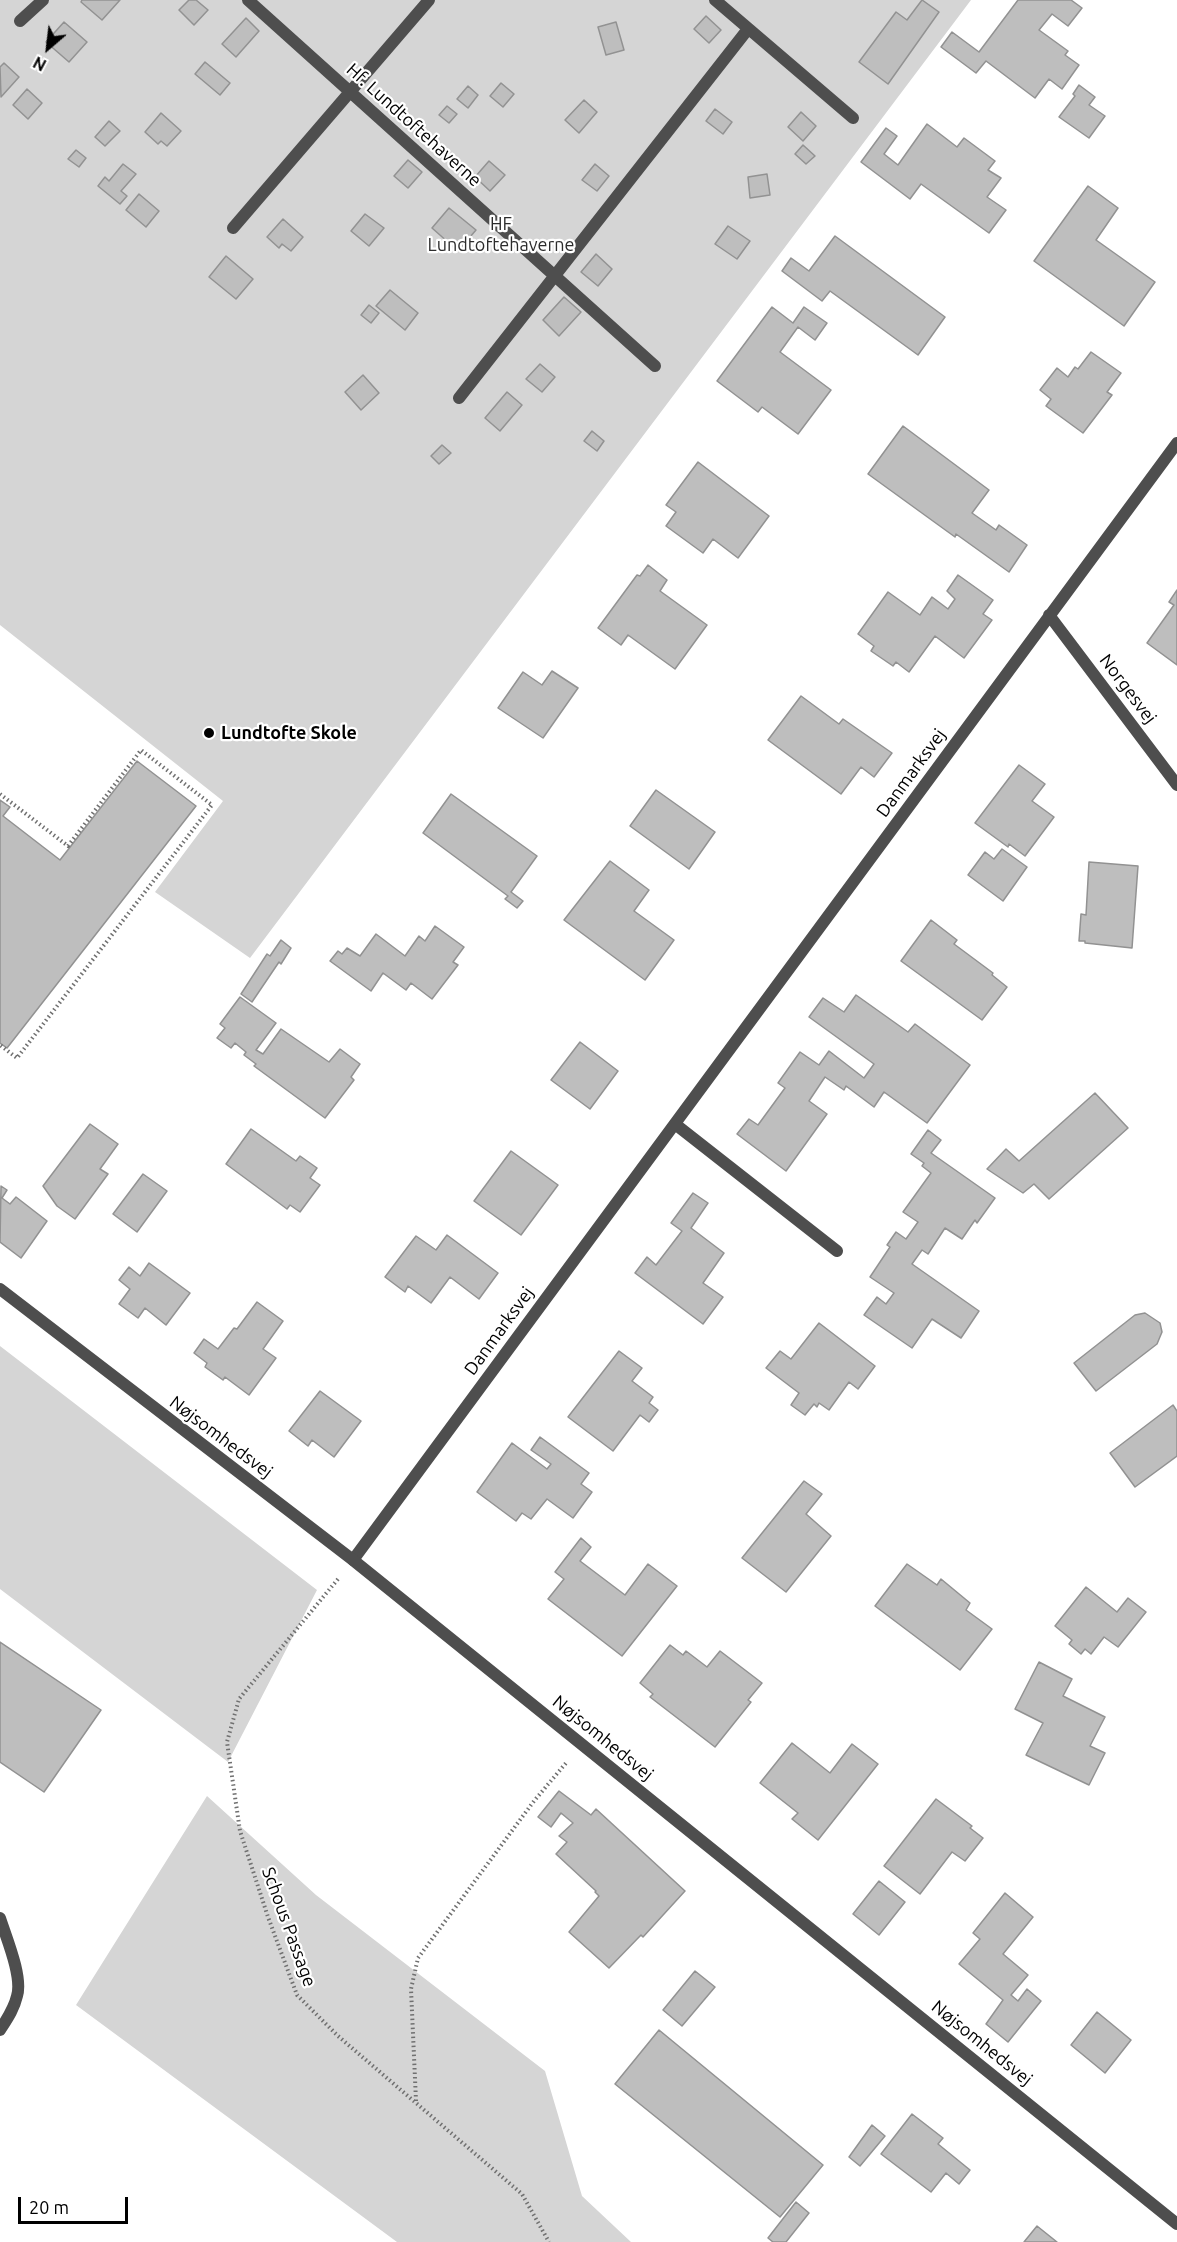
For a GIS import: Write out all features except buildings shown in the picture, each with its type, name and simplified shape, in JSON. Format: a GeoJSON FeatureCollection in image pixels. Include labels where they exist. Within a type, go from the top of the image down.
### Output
{"type":"FeatureCollection","features":[{"type":"Feature","properties":{"kind":"street"},"geometry":{"type":"LineString","coordinates":[[20,21],[43,0]]}},
{"type":"Feature","properties":{"kind":"street","name":"Hf. Lundtoftehaverne"},"geometry":{"type":"LineString","coordinates":[[248,0],[655,366]]}},
{"type":"Feature","properties":{"kind":"street"},"geometry":{"type":"LineString","coordinates":[[233,228],[429,0]]}},
{"type":"Feature","properties":{"kind":"street"},"geometry":{"type":"LineString","coordinates":[[715,0],[853,118]]}},
{"type":"Feature","properties":{"kind":"street"},"geometry":{"type":"LineString","coordinates":[[459,398],[748,29]]}},
{"type":"Feature","properties":{"kind":"street","name":"Danmarksvej"},"geometry":{"type":"LineString","coordinates":[[353,1560],[1177,443]]}},
{"type":"Feature","properties":{"kind":"street","name":"Norgesvej"},"geometry":{"type":"LineString","coordinates":[[1049,615],[1177,785]]}},
{"type":"Feature","properties":{"kind":"street"},"geometry":{"type":"LineString","coordinates":[[675,1124],[837,1251]]}},
{"type":"Feature","properties":{"kind":"street","name":"Nøjsomhedsvej"},"geometry":{"type":"LineString","coordinates":[[0,1289],[353,1560],[1177,2224]]}},
{"type":"Feature","properties":{"kind":"street"},"geometry":{"type":"LineString","coordinates":[[0,1918],[15,1964],[18,1994],[10,2015],[0,2030]]}},
{"type":"Feature","properties":{"kind":"path"},"geometry":{"type":"LineString","coordinates":[[0,794],[68,846],[141,750],[212,805],[17,1058],[0,1045]]}},
{"type":"Feature","properties":{"kind":"path","name":"Schous Passage"},"geometry":{"type":"LineString","coordinates":[[353,1560],[239,1699],[227,1742],[240,1831],[297,1995],[338,2036],[522,2194],[549,2242]]}},
{"type":"Feature","properties":{"kind":"path"},"geometry":{"type":"LineString","coordinates":[[416,2102],[411,1989],[418,1958],[534,1801],[582,1744]]}},
{"type":"Feature","properties":{"kind":"green space","name":"HF Lundtoftehaverne"},"geometry":{"type":"Polygon","coordinates":[[[0,0],[971,0],[250,958],[155,892],[223,801],[0,625],[0,0]]]}},
{"type":"Feature","properties":{"kind":"green space"},"geometry":{"type":"Polygon","coordinates":[[[0,1346],[317,1590],[228,1762],[0,1589],[0,1346]]]}},
{"type":"Feature","properties":{"kind":"green space"},"geometry":{"type":"Polygon","coordinates":[[[207,1796],[316,1895],[545,2071],[582,2196],[631,2242],[397,2242],[76,2005],[207,1796]]]}},
{"type":"Feature","properties":{"kind":"place","name":"Lundtofte Skole"},"geometry":{"type":"Point","coordinates":[209,733]}}]}
